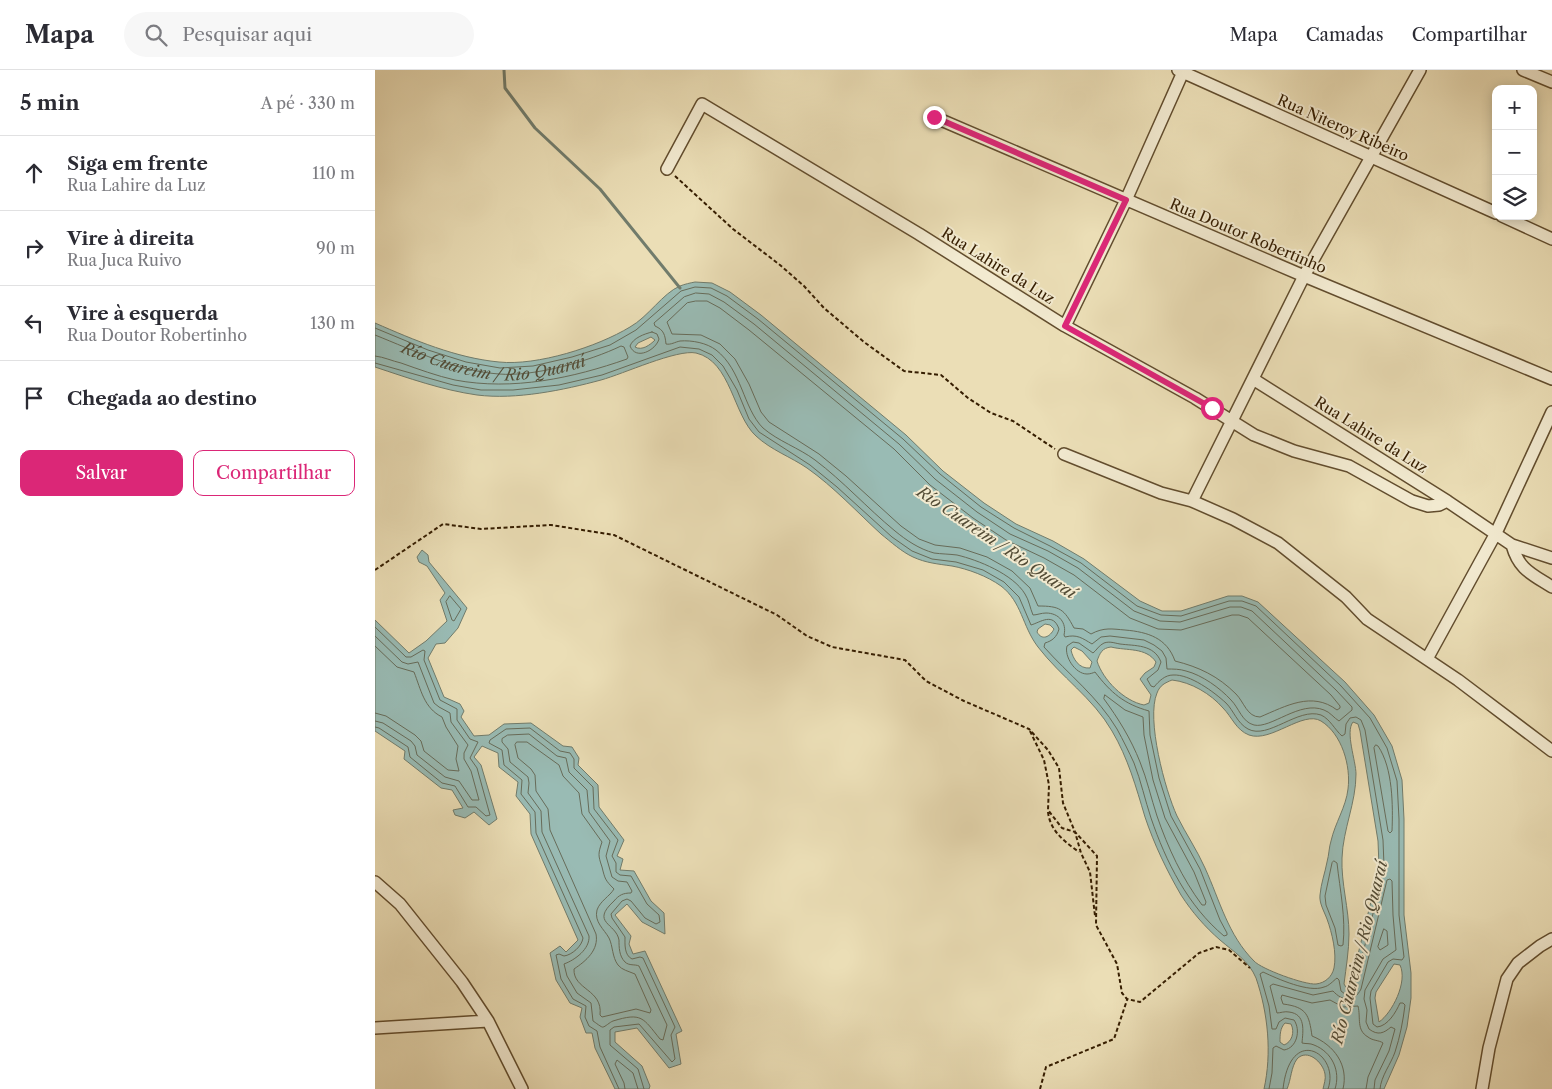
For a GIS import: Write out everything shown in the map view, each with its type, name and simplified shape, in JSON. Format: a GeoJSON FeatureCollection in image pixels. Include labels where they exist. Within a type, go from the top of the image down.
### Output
{"type":"FeatureCollection","features":[{"type":"Feature","properties":{"kind":"street"},"geometry":{"type":"LineString","coordinates":[[1192,501],[1304,276],[1420,70]]}},
{"type":"Feature","properties":{"kind":"street"},"geometry":{"type":"LineString","coordinates":[[1523,70],[1552,82]]}},
{"type":"Feature","properties":{"kind":"street"},"geometry":{"type":"LineString","coordinates":[[1065,326],[1126,200],[1180,71]]}},
{"type":"Feature","properties":{"kind":"street","name":"Rua Niteroy Ribeiro"},"geometry":{"type":"LineString","coordinates":[[1180,71],[1492,211]]}},
{"type":"Feature","properties":{"kind":"street","name":"Rua Lahire da Luz"},"geometry":{"type":"LineString","coordinates":[[667,169],[702,104],[919,234],[1065,326],[1195,398],[1254,435],[1286,448],[1349,466],[1411,501],[1429,506],[1439,505],[1447,501]]}},
{"type":"Feature","properties":{"kind":"street","name":"Rua Doutor Robertinho"},"geometry":{"type":"LineString","coordinates":[[934,117],[1304,276],[1552,379]]}},
{"type":"Feature","properties":{"kind":"street"},"geometry":{"type":"LineString","coordinates":[[1511,220],[1552,238]]}},
{"type":"Feature","properties":{"kind":"street","name":"Rua Lahire da Luz"},"geometry":{"type":"LineString","coordinates":[[1253,379],[1447,501],[1513,545]]}},
{"type":"Feature","properties":{"kind":"street"},"geometry":{"type":"LineString","coordinates":[[1427,659],[1496,533],[1552,412]]}},
{"type":"Feature","properties":{"kind":"street"},"geometry":{"type":"LineString","coordinates":[[1064,454],[1161,492],[1192,501],[1233,519],[1278,543],[1346,597],[1367,619],[1481,697],[1552,751]]}},
{"type":"Feature","properties":{"kind":"street"},"geometry":{"type":"LineString","coordinates":[[1552,558],[1513,545],[1515,555],[1525,571],[1552,587]]}},
{"type":"Feature","properties":{"kind":"street"},"geometry":{"type":"LineString","coordinates":[[375,882],[400,904],[462,982],[488,1021],[522,1089]]}},
{"type":"Feature","properties":{"kind":"street"},"geometry":{"type":"LineString","coordinates":[[1482,1089],[1489,1048],[1507,980],[1518,963],[1552,939]]}},
{"type":"Feature","properties":{"kind":"street"},"geometry":{"type":"LineString","coordinates":[[375,1028],[488,1021]]}},
{"type":"Feature","properties":{"kind":"path"},"geometry":{"type":"LineString","coordinates":[[667,169],[733,229],[792,276],[824,308],[864,342],[904,371],[941,375],[983,408],[1013,421],[1064,454]]}},
{"type":"Feature","properties":{"kind":"path"},"geometry":{"type":"LineString","coordinates":[[375,570],[443,524],[481,528],[551,525],[614,534],[777,615],[807,636],[832,647],[905,660],[926,681],[964,701],[1029,729],[1048,750],[1059,768],[1063,803],[1090,872],[1096,925],[1117,964],[1122,993],[1127,999],[1141,1002],[1199,953],[1216,947],[1229,950],[1249,968]]}},
{"type":"Feature","properties":{"kind":"path"},"geometry":{"type":"LineString","coordinates":[[1029,729],[1044,760],[1049,785],[1049,822],[1064,841],[1081,853]]}},
{"type":"Feature","properties":{"kind":"path"},"geometry":{"type":"LineString","coordinates":[[1048,810],[1062,828],[1075,832],[1097,856],[1096,925]]}},
{"type":"Feature","properties":{"kind":"path"},"geometry":{"type":"LineString","coordinates":[[1039,1089],[1046,1067],[1114,1039],[1127,999]]}},
{"type":"Feature","properties":{"kind":"water","name":"Río Cuareim / Rio Quaraí"},"geometry":{"type":"Polygon","coordinates":[[[695,282],[712,283],[730,292],[761,315],[906,435],[943,471],[984,503],[1016,524],[1053,541],[1084,559],[1140,601],[1162,611],[1181,611],[1228,596],[1242,596],[1258,602],[1345,682],[1374,715],[1392,746],[1402,780],[1404,915],[1411,973],[1411,998],[1407,1027],[1399,1055],[1384,1089],[1323,1089],[1324,1069],[1314,1058],[1305,1055],[1295,1062],[1287,1089],[1264,1089],[1268,1061],[1266,1019],[1260,991],[1253,972],[1241,957],[1204,925],[1181,895],[1157,847],[1118,741],[1096,708],[1038,647],[1028,631],[1018,607],[1008,592],[996,582],[984,576],[958,567],[923,561],[897,547],[817,475],[756,436],[748,427],[724,377],[717,366],[708,358],[696,353],[676,355],[587,384],[540,393],[508,396],[477,395],[451,390],[375,367],[375,323],[420,342],[467,357],[499,362],[531,361],[566,354],[616,334],[637,323],[674,289],[695,282]],[[651,337],[638,343],[635,347],[643,348],[655,340],[651,337]],[[1045,624],[1037,632],[1039,635],[1046,637],[1054,629],[1050,625],[1045,624]],[[1074,647],[1071,650],[1080,665],[1090,668],[1092,662],[1082,651],[1074,647]],[[1105,648],[1100,653],[1097,661],[1109,682],[1115,689],[1136,703],[1144,705],[1149,703],[1151,695],[1140,679],[1154,667],[1156,662],[1152,657],[1136,650],[1105,648]],[[1172,680],[1158,690],[1154,705],[1155,736],[1162,773],[1177,816],[1202,861],[1231,929],[1245,951],[1258,964],[1274,972],[1310,984],[1316,984],[1328,979],[1333,971],[1335,962],[1334,943],[1320,898],[1330,843],[1348,789],[1348,770],[1340,742],[1328,727],[1321,721],[1314,719],[1296,723],[1267,735],[1249,735],[1237,727],[1223,708],[1207,694],[1186,683],[1172,680]],[[1353,722],[1350,733],[1356,774],[1342,858],[1349,925],[1349,946],[1344,984],[1347,989],[1350,987],[1379,866],[1378,841],[1358,724],[1353,722]],[[1394,964],[1376,992],[1375,998],[1379,1022],[1389,1012],[1400,988],[1402,972],[1400,965],[1394,964]],[[1285,1023],[1282,1027],[1280,1042],[1284,1045],[1291,1039],[1293,1030],[1291,1024],[1285,1023]]]}},
{"type":"Feature","properties":{"kind":"water"},"geometry":{"type":"Polygon","coordinates":[[[422,550],[428,555],[429,562],[467,608],[458,628],[445,643],[436,644],[428,658],[444,697],[460,704],[464,711],[461,717],[474,736],[489,735],[504,724],[531,723],[563,746],[572,747],[579,758],[578,765],[598,785],[599,807],[624,840],[617,856],[623,859],[620,870],[634,871],[651,901],[664,913],[665,934],[642,922],[627,904],[615,915],[631,936],[629,944],[633,954],[645,951],[682,1031],[676,1034],[681,1064],[669,1068],[637,1028],[615,1032],[615,1042],[642,1066],[650,1086],[649,1089],[615,1089],[595,1048],[592,1033],[586,1033],[580,1017],[582,1008],[570,1003],[556,980],[550,953],[560,946],[566,952],[578,940],[531,834],[530,814],[516,796],[518,782],[499,767],[498,753],[482,746],[474,757],[481,765],[497,819],[489,825],[474,812],[465,818],[455,815],[453,810],[463,808],[452,790],[441,788],[404,759],[405,751],[375,731],[375,620],[409,653],[426,641],[447,621],[440,600],[445,593],[427,566],[419,562],[417,557],[422,550]]]}},
{"type":"Feature","properties":{"kind":"waterway"},"geometry":{"type":"LineString","coordinates":[[504,70],[505,88],[535,128],[600,189],[680,288]]}},
{"type":"Feature","properties":{"kind":"route"},"geometry":{"type":"LineString","coordinates":[[934,117],[1126,200],[1065,326],[1212,408]]}}]}
